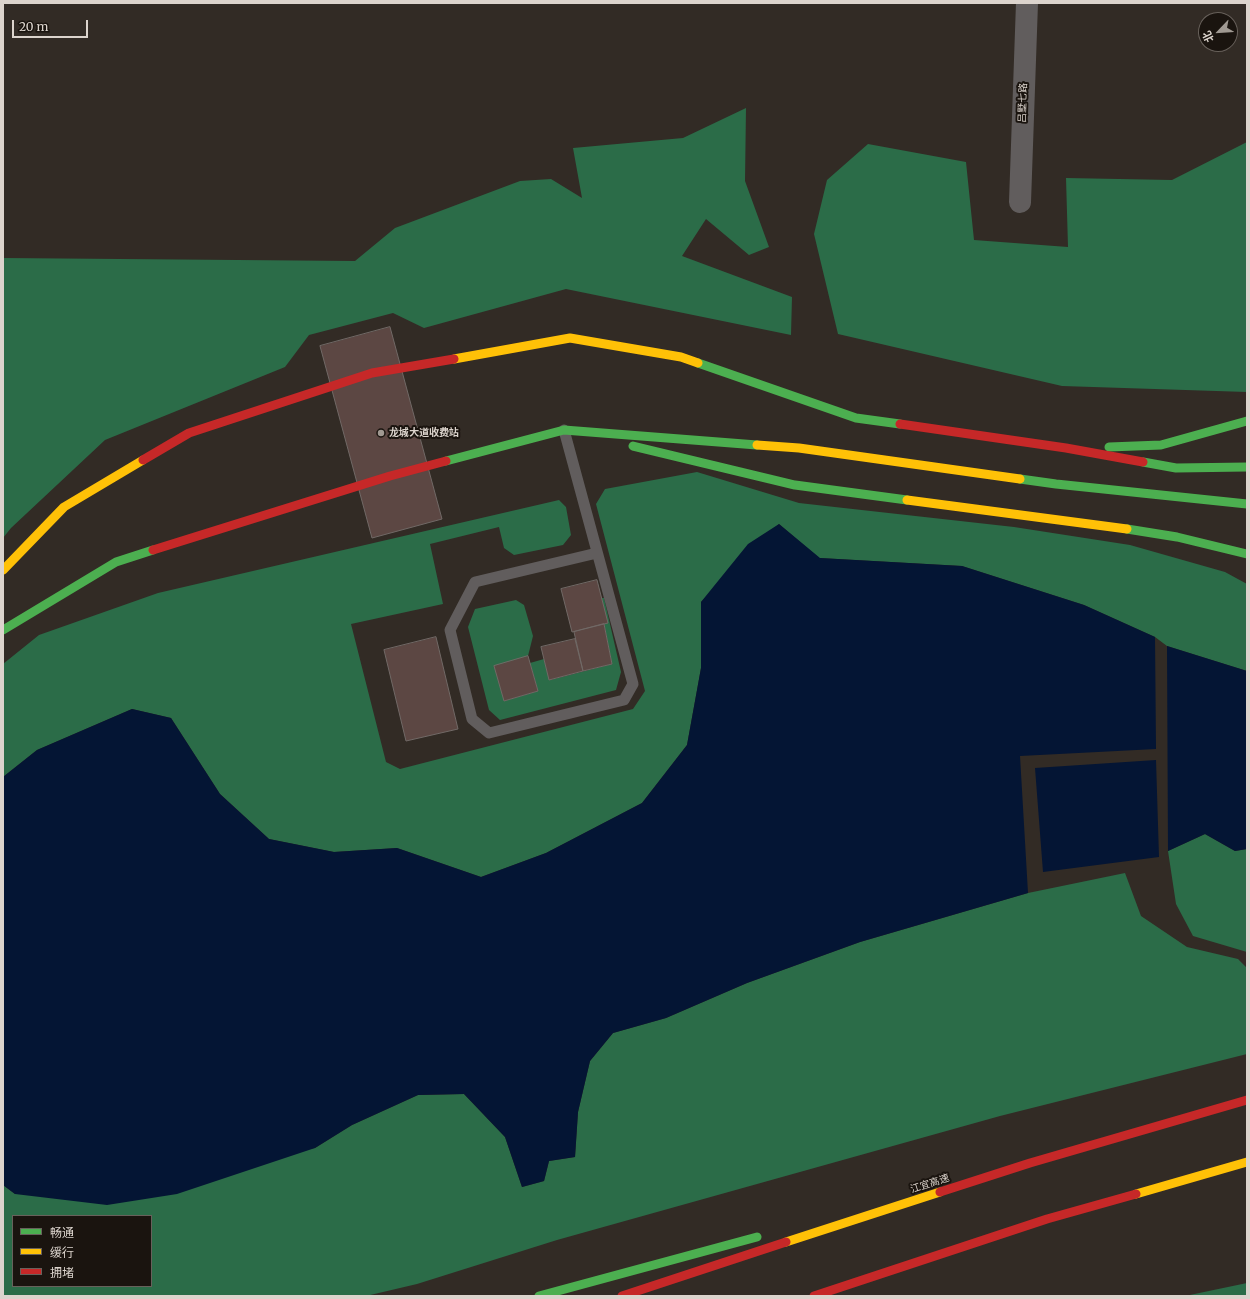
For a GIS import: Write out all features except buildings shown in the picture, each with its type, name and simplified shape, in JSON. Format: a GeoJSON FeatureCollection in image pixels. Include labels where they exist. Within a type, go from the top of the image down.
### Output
{"type":"FeatureCollection","features":[{"type":"Feature","properties":{"kind":"highway"},"geometry":{"type":"LineString","coordinates":[[3,570],[64,507],[189,433],[372,373],[570,338],[681,357],[856,418],[1066,448],[1176,468],[1247,474]]}},
{"type":"Feature","properties":{"kind":"highway"},"geometry":{"type":"LineString","coordinates":[[1161,445],[1247,421]]}},
{"type":"Feature","properties":{"kind":"highway"},"geometry":{"type":"LineString","coordinates":[[564,430],[795,485],[1086,523],[1177,537],[1247,554]]}},
{"type":"Feature","properties":{"kind":"highway"},"geometry":{"type":"LineString","coordinates":[[3,630],[116,562],[390,476],[564,430],[798,448],[1056,484],[1247,504]]}},
{"type":"Feature","properties":{"kind":"highway"},"geometry":{"type":"LineString","coordinates":[[1066,448],[1161,445],[1216,439]]}},
{"type":"Feature","properties":{"kind":"highway"},"geometry":{"type":"LineString","coordinates":[[1176,468],[1247,467]]}},
{"type":"Feature","properties":{"kind":"highway","name":"江宜高速"},"geometry":{"type":"LineString","coordinates":[[622,1296],[1030,1163],[1247,1100]]}},
{"type":"Feature","properties":{"kind":"highway"},"geometry":{"type":"LineString","coordinates":[[814,1296],[1047,1218],[1247,1162]]}},
{"type":"Feature","properties":{"kind":"highway"},"geometry":{"type":"LineString","coordinates":[[846,1213],[1030,1163]]}},
{"type":"Feature","properties":{"kind":"highway"},"geometry":{"type":"LineString","coordinates":[[540,1296],[769,1234]]}},
{"type":"Feature","properties":{"kind":"street","name":"吕墅七路"},"geometry":{"type":"LineString","coordinates":[[1020,202],[1027,3]]}},
{"type":"Feature","properties":{"kind":"lane"},"geometry":{"type":"LineString","coordinates":[[564,430],[633,684],[624,700],[489,733],[472,719],[450,630],[474,582],[597,553]]}},
{"type":"Feature","properties":{"kind":"green space"},"geometry":{"type":"Polygon","coordinates":[[[746,108],[745,181],[769,247],[749,255],[706,219],[682,256],[792,297],[791,335],[566,289],[424,328],[393,313],[309,335],[285,367],[105,440],[11,528],[3,538],[3,258],[355,261],[395,228],[520,181],[551,179],[582,198],[573,148],[683,138],[746,108]]]}},
{"type":"Feature","properties":{"kind":"green space"},"geometry":{"type":"Polygon","coordinates":[[[1247,142],[1247,392],[1062,386],[838,334],[814,234],[827,180],[868,144],[966,162],[974,240],[1068,247],[1066,178],[1172,180],[1247,142]]]}},
{"type":"Feature","properties":{"kind":"green space"},"geometry":{"type":"Polygon","coordinates":[[[697,472],[799,503],[1014,527],[1130,545],[1225,572],[1247,584],[1247,671],[1167,646],[1155,637],[1084,605],[962,566],[819,558],[779,524],[701,602],[701,668],[687,745],[642,803],[546,853],[481,877],[397,848],[334,852],[269,839],[220,794],[171,718],[132,709],[37,750],[3,777],[3,664],[39,635],[158,593],[559,500],[566,507],[571,535],[563,545],[514,555],[504,548],[499,527],[430,544],[443,604],[351,624],[386,762],[400,769],[633,709],[645,691],[596,504],[605,489],[697,472]]]}},
{"type":"Feature","properties":{"kind":"green space"},"geometry":{"type":"Polygon","coordinates":[[[601,598],[604,598],[621,672],[616,690],[500,720],[489,710],[468,627],[475,609],[516,600],[524,605],[533,636],[528,656],[504,701],[538,691],[530,663],[544,659],[550,680],[612,664],[604,624],[601,598]]]}},
{"type":"Feature","properties":{"kind":"green space"},"geometry":{"type":"Polygon","coordinates":[[[1205,834],[1235,851],[1247,849],[1247,952],[1193,936],[1176,904],[1168,851],[1205,834]]]}},
{"type":"Feature","properties":{"kind":"green space"},"geometry":{"type":"Polygon","coordinates":[[[1125,873],[1141,916],[1187,947],[1238,959],[1247,968],[1247,1054],[1000,1116],[557,1240],[417,1284],[366,1296],[3,1296],[3,1185],[15,1194],[315,1148],[352,1125],[418,1095],[464,1094],[505,1137],[522,1187],[544,1181],[549,1161],[575,1157],[578,1112],[590,1061],[613,1033],[666,1018],[747,983],[860,942],[1028,893],[1125,873]]]}},
{"type":"Feature","properties":{"kind":"green space"},"geometry":{"type":"Polygon","coordinates":[[[1247,1283],[1247,1296],[1185,1296],[1247,1283]]]}},
{"type":"Feature","properties":{"kind":"water"},"geometry":{"type":"Polygon","coordinates":[[[779,524],[820,558],[962,566],[1084,605],[1155,637],[1156,749],[1020,756],[1028,893],[860,942],[747,983],[666,1018],[613,1033],[590,1061],[578,1112],[575,1157],[549,1161],[544,1181],[522,1187],[505,1137],[464,1094],[418,1095],[352,1125],[315,1148],[177,1194],[107,1205],[15,1194],[3,1185],[3,777],[37,750],[132,709],[171,718],[220,794],[269,839],[334,852],[397,848],[481,877],[546,853],[642,803],[687,745],[701,668],[701,602],[748,544],[779,524]]]}},
{"type":"Feature","properties":{"kind":"water"},"geometry":{"type":"Polygon","coordinates":[[[1167,646],[1247,671],[1247,849],[1235,851],[1205,834],[1168,851],[1167,646]]]}},
{"type":"Feature","properties":{"kind":"water"},"geometry":{"type":"Polygon","coordinates":[[[1156,760],[1159,857],[1043,872],[1035,768],[1156,760]]]}},
{"type":"Feature","properties":{"kind":"traffic: fast"},"geometry":{"type":"LineString","coordinates":[[698,363],[856,418],[900,424]]}},
{"type":"Feature","properties":{"kind":"traffic: fast"},"geometry":{"type":"LineString","coordinates":[[1109,447],[1161,445],[1247,421]]}},
{"type":"Feature","properties":{"kind":"traffic: fast"},"geometry":{"type":"LineString","coordinates":[[446,461],[564,430],[757,445]]}},
{"type":"Feature","properties":{"kind":"traffic: fast"},"geometry":{"type":"LineString","coordinates":[[633,446],[795,485],[907,500]]}},
{"type":"Feature","properties":{"kind":"traffic: fast"},"geometry":{"type":"LineString","coordinates":[[1143,462],[1176,468],[1247,467]]}},
{"type":"Feature","properties":{"kind":"traffic: fast"},"geometry":{"type":"LineString","coordinates":[[1020,479],[1247,504]]}},
{"type":"Feature","properties":{"kind":"traffic: fast"},"geometry":{"type":"LineString","coordinates":[[1127,529],[1177,537],[1247,554]]}},
{"type":"Feature","properties":{"kind":"traffic: fast"},"geometry":{"type":"LineString","coordinates":[[3,630],[116,562],[153,550]]}},
{"type":"Feature","properties":{"kind":"traffic: fast"},"geometry":{"type":"LineString","coordinates":[[539,1296],[757,1237]]}},
{"type":"Feature","properties":{"kind":"traffic: slow"},"geometry":{"type":"LineString","coordinates":[[454,359],[570,338],[681,357],[698,363]]}},
{"type":"Feature","properties":{"kind":"traffic: slow"},"geometry":{"type":"LineString","coordinates":[[757,445],[799,448],[1020,479]]}},
{"type":"Feature","properties":{"kind":"traffic: slow"},"geometry":{"type":"LineString","coordinates":[[3,570],[64,507],[143,460]]}},
{"type":"Feature","properties":{"kind":"traffic: slow"},"geometry":{"type":"LineString","coordinates":[[907,500],[1127,529]]}},
{"type":"Feature","properties":{"kind":"traffic: slow"},"geometry":{"type":"LineString","coordinates":[[1136,1194],[1247,1162]]}},
{"type":"Feature","properties":{"kind":"traffic: slow"},"geometry":{"type":"LineString","coordinates":[[786,1242],[940,1192]]}},
{"type":"Feature","properties":{"kind":"traffic: jam"},"geometry":{"type":"LineString","coordinates":[[143,460],[189,433],[372,373],[454,359]]}},
{"type":"Feature","properties":{"kind":"traffic: jam"},"geometry":{"type":"LineString","coordinates":[[900,424],[1066,448],[1143,462]]}},
{"type":"Feature","properties":{"kind":"traffic: jam"},"geometry":{"type":"LineString","coordinates":[[153,550],[390,476],[446,461]]}},
{"type":"Feature","properties":{"kind":"traffic: jam"},"geometry":{"type":"LineString","coordinates":[[940,1192],[1030,1163],[1247,1100]]}},
{"type":"Feature","properties":{"kind":"traffic: jam"},"geometry":{"type":"LineString","coordinates":[[814,1296],[1047,1219],[1136,1194]]}},
{"type":"Feature","properties":{"kind":"traffic: jam"},"geometry":{"type":"LineString","coordinates":[[622,1296],[786,1242]]}},
{"type":"Feature","properties":{"kind":"place","name":"龙城大道收费站"},"geometry":{"type":"Point","coordinates":[381,433]}}]}
